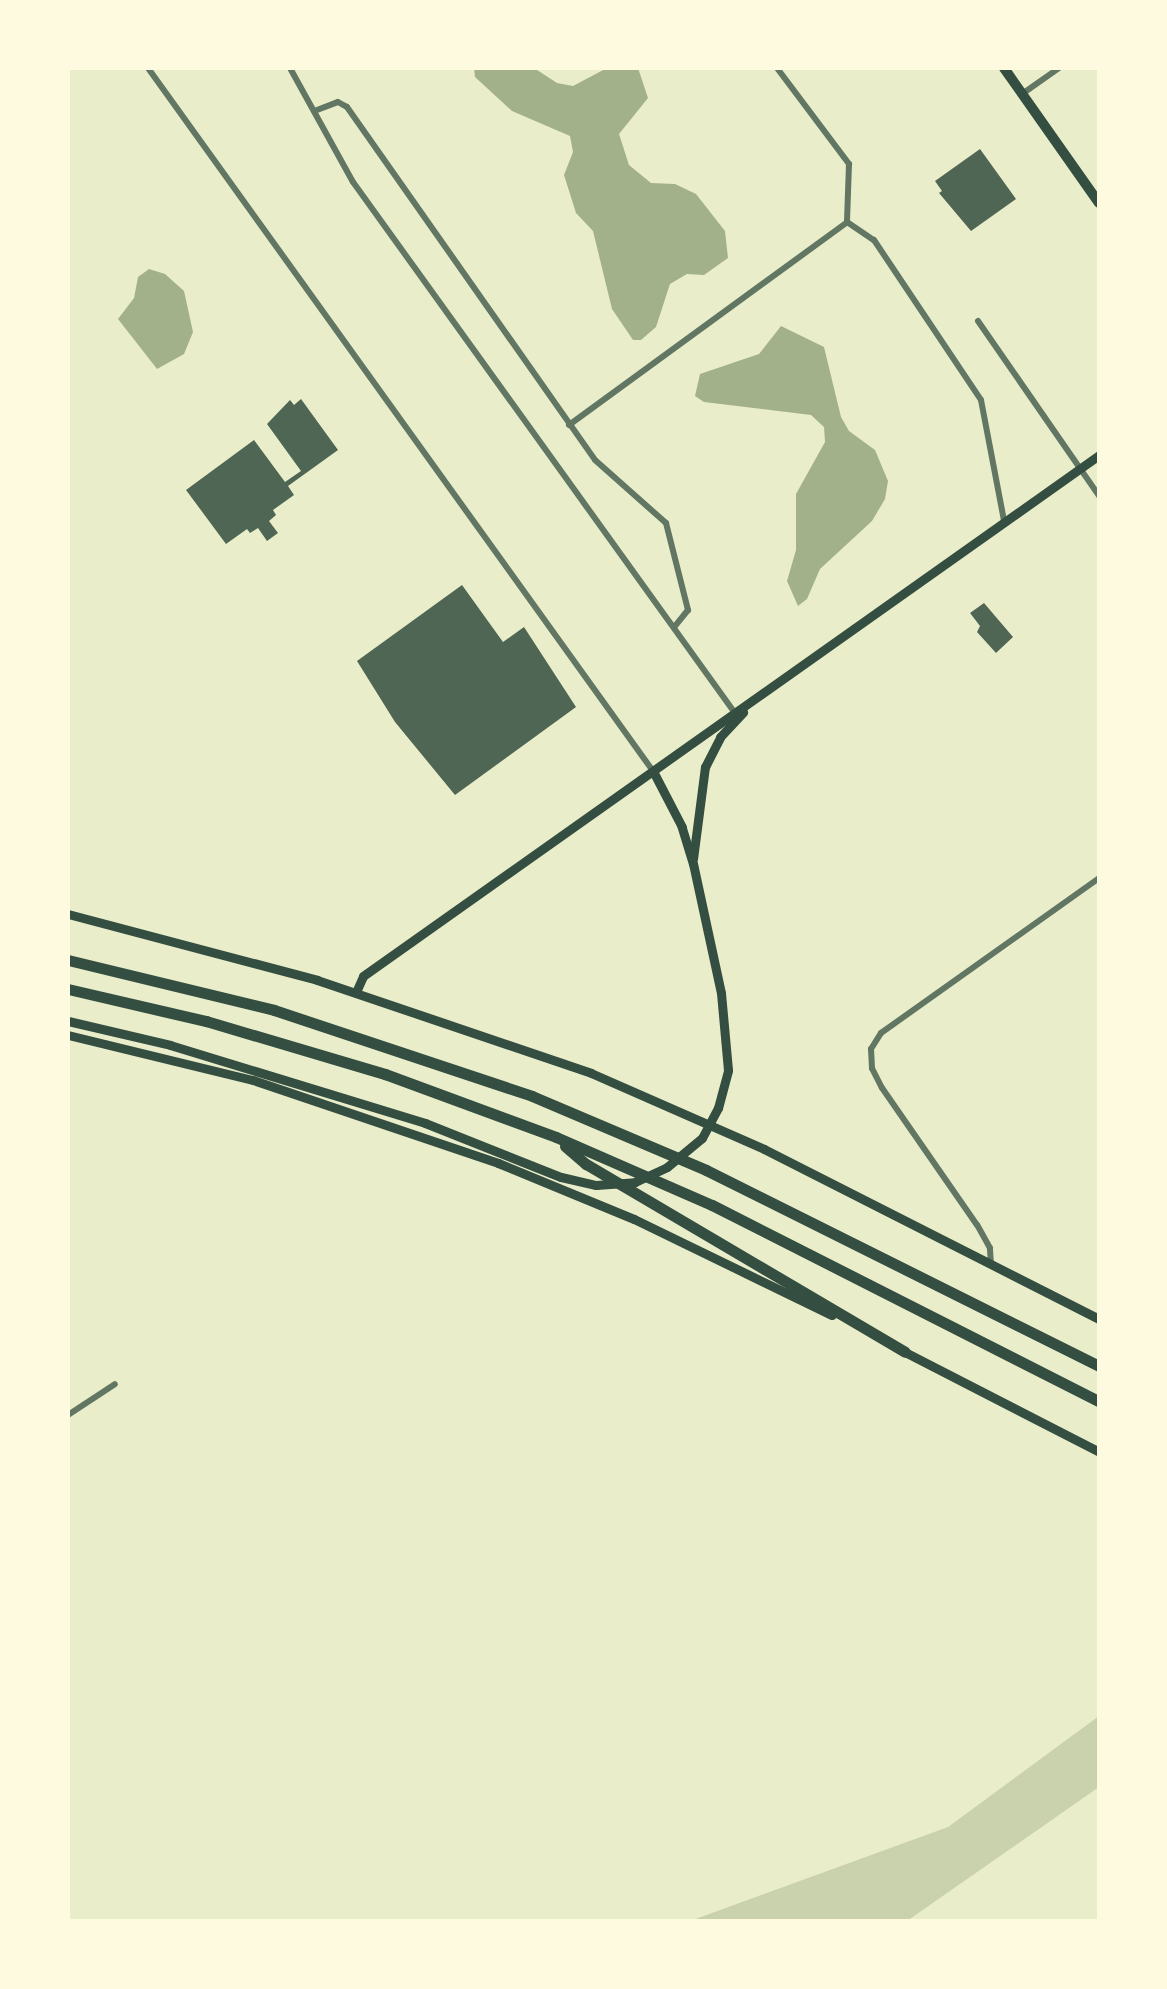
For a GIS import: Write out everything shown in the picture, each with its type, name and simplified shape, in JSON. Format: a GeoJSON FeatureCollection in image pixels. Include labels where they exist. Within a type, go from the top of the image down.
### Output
{"type":"FeatureCollection","features":[{"type":"Feature","properties":{"kind":"highway"},"geometry":{"type":"LineString","coordinates":[[68,960],[261,1006],[532,1096],[706,1170],[1099,1366]]}},
{"type":"Feature","properties":{"kind":"highway"},"geometry":{"type":"LineString","coordinates":[[68,989],[343,1061],[556,1137],[712,1205],[1099,1401]]}},
{"type":"Feature","properties":{"kind":"highway"},"geometry":{"type":"LineString","coordinates":[[556,1137],[586,1164],[905,1352]]}},
{"type":"Feature","properties":{"kind":"highway"},"geometry":{"type":"LineString","coordinates":[[1025,1327],[1099,1357]]}},
{"type":"Feature","properties":{"kind":"main road"},"geometry":{"type":"LineString","coordinates":[[1004,68],[1099,203]]}},
{"type":"Feature","properties":{"kind":"main road"},"geometry":{"type":"LineString","coordinates":[[356,992],[363,976],[1099,455]]}},
{"type":"Feature","properties":{"kind":"main road"},"geometry":{"type":"LineString","coordinates":[[693,864],[705,767],[720,737],[757,698]]}},
{"type":"Feature","properties":{"kind":"main road"},"geometry":{"type":"LineString","coordinates":[[68,1021],[170,1045],[499,1148],[561,1177],[596,1185],[635,1182],[689,1151],[718,1108],[728,1070],[729,1041],[693,864],[682,827],[653,771]]}},
{"type":"Feature","properties":{"kind":"main road"},"geometry":{"type":"LineString","coordinates":[[68,914],[356,992],[630,1089],[764,1149],[1099,1319]]}},
{"type":"Feature","properties":{"kind":"main road"},"geometry":{"type":"LineString","coordinates":[[68,1035],[253,1080],[498,1163],[634,1219],[905,1352],[1099,1452]]}},
{"type":"Feature","properties":{"kind":"street"},"geometry":{"type":"LineString","coordinates":[[148,68],[653,771]]}},
{"type":"Feature","properties":{"kind":"street"},"geometry":{"type":"LineString","coordinates":[[290,68],[317,110],[353,182],[735,713]]}},
{"type":"Feature","properties":{"kind":"street"},"geometry":{"type":"LineString","coordinates":[[777,68],[849,164],[847,222]]}},
{"type":"Feature","properties":{"kind":"street"},"geometry":{"type":"LineString","coordinates":[[1022,94],[1059,68]]}},
{"type":"Feature","properties":{"kind":"street"},"geometry":{"type":"LineString","coordinates":[[317,110],[338,102],[347,107],[595,460],[666,523],[688,610],[674,627]]}},
{"type":"Feature","properties":{"kind":"street"},"geometry":{"type":"LineString","coordinates":[[569,425],[847,222]]}},
{"type":"Feature","properties":{"kind":"street"},"geometry":{"type":"LineString","coordinates":[[847,222],[874,240],[981,400],[1004,521]]}},
{"type":"Feature","properties":{"kind":"street"},"geometry":{"type":"LineString","coordinates":[[978,321],[1099,496]]}},
{"type":"Feature","properties":{"kind":"street"},"geometry":{"type":"LineString","coordinates":[[991,1264],[990,1248],[977,1225],[882,1088],[872,1068],[871,1049],[881,1033],[1099,878]]}},
{"type":"Feature","properties":{"kind":"street"},"geometry":{"type":"LineString","coordinates":[[68,1415],[115,1384]]}},
{"type":"Feature","properties":{"kind":"shaded area"},"geometry":{"type":"Polygon","coordinates":[[[474,68],[534,68],[557,83],[573,86],[607,68],[638,68],[648,98],[619,134],[629,165],[651,183],[675,184],[696,194],[725,231],[728,258],[704,275],[687,274],[670,284],[656,327],[641,340],[633,340],[612,309],[593,231],[576,213],[564,175],[573,152],[570,136],[512,111],[475,77],[474,68]]]}},
{"type":"Feature","properties":{"kind":"shaded area"},"geometry":{"type":"Polygon","coordinates":[[[149,269],[165,274],[184,291],[193,332],[184,354],[157,369],[118,319],[134,298],[138,277],[149,269]]]}},
{"type":"Feature","properties":{"kind":"shaded area"},"geometry":{"type":"Polygon","coordinates":[[[781,326],[824,347],[841,417],[849,431],[875,450],[888,481],[885,499],[872,521],[820,569],[807,599],[798,606],[787,581],[796,550],[796,494],[825,442],[824,427],[811,415],[704,402],[695,396],[700,374],[759,354],[781,326]]]}},
{"type":"Feature","properties":{"kind":"shaded area"},"geometry":{"type":"Polygon","coordinates":[[[1099,1716],[1099,1787],[907,1921],[690,1921],[948,1827],[1099,1716]]]}},
{"type":"Feature","properties":{"kind":"building"},"geometry":{"type":"Polygon","coordinates":[[[980,149],[1016,199],[971,231],[939,193],[942,191],[935,181],[980,149]]]}},
{"type":"Feature","properties":{"kind":"building"},"geometry":{"type":"Polygon","coordinates":[[[301,399],[338,450],[288,486],[294,495],[273,510],[276,515],[269,521],[278,533],[267,541],[258,528],[250,533],[247,529],[226,544],[186,490],[254,440],[285,482],[301,471],[267,424],[290,400],[294,405],[301,399]]]}},
{"type":"Feature","properties":{"kind":"building"},"geometry":{"type":"Polygon","coordinates":[[[462,585],[503,642],[524,627],[576,707],[455,795],[395,722],[357,661],[462,585]]]}},
{"type":"Feature","properties":{"kind":"building"},"geometry":{"type":"Polygon","coordinates":[[[984,603],[1013,637],[996,653],[977,632],[980,626],[970,613],[984,603]]]}}]}
